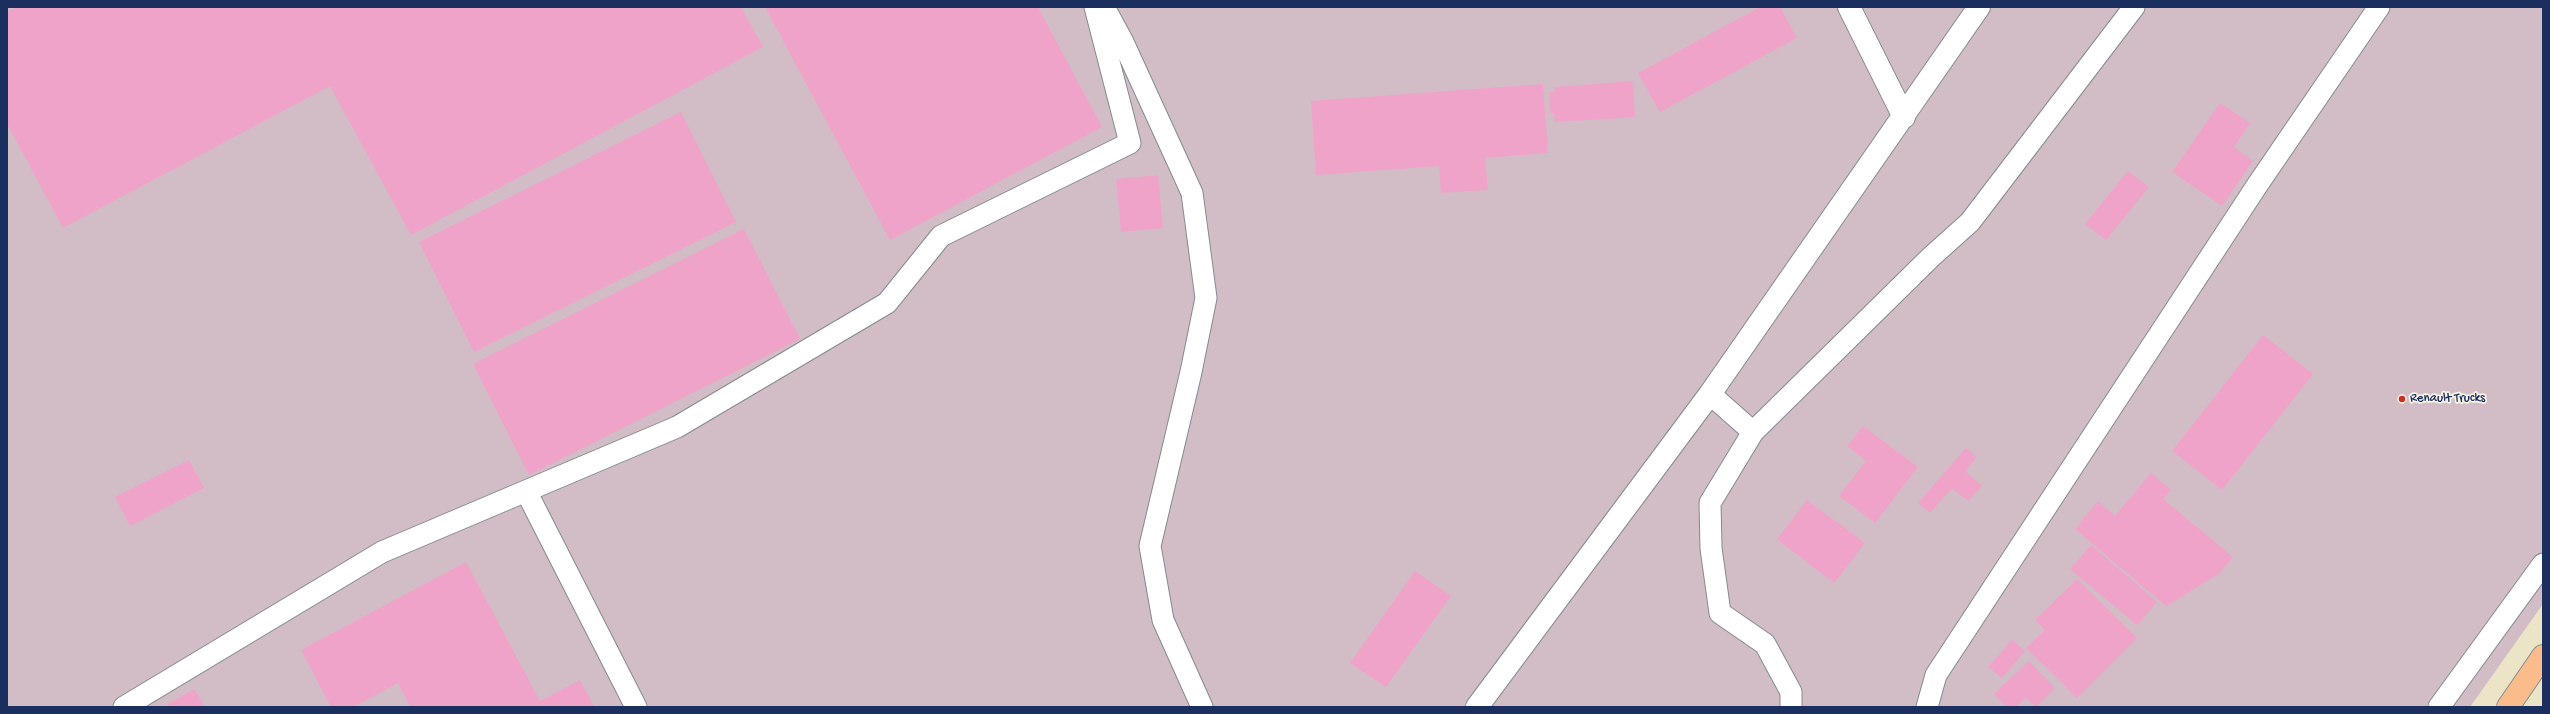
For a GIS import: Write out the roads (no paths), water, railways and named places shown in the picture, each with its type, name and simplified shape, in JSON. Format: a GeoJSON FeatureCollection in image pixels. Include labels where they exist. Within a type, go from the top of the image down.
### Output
{"type":"FeatureCollection","features":[{"type":"Feature","properties":{"kind":"highway"},"geometry":{"type":"LineString","coordinates":[[2508,707],[2543,656]]}},
{"type":"Feature","properties":{"kind":"street"},"geometry":{"type":"LineString","coordinates":[[1849,7],[1904,118]]}},
{"type":"Feature","properties":{"kind":"street"},"geometry":{"type":"LineString","coordinates":[[1477,707],[1710,394],[1904,118],[1979,7]]}},
{"type":"Feature","properties":{"kind":"lane"},"geometry":{"type":"LineString","coordinates":[[124,707],[382,552],[677,427],[887,303],[941,236],[1130,143],[1095,7]]}},
{"type":"Feature","properties":{"kind":"lane"},"geometry":{"type":"LineString","coordinates":[[1104,7],[1123,42],[1192,193],[1206,298],[1191,372],[1150,546],[1163,620],[1202,707]]}},
{"type":"Feature","properties":{"kind":"lane"},"geometry":{"type":"LineString","coordinates":[[1791,707],[1791,692],[1765,644],[1720,613],[1711,548],[1710,503],[1753,432],[1931,258],[1970,222],[2134,7]]}},
{"type":"Feature","properties":{"kind":"lane"},"geometry":{"type":"LineString","coordinates":[[1928,707],[1936,675],[2258,184],[2379,7]]}},
{"type":"Feature","properties":{"kind":"lane"},"geometry":{"type":"LineString","coordinates":[[1710,394],[1753,432]]}},
{"type":"Feature","properties":{"kind":"lane"},"geometry":{"type":"LineString","coordinates":[[526,490],[636,707]]}},
{"type":"Feature","properties":{"kind":"lane"},"geometry":{"type":"LineString","coordinates":[[2439,707],[2543,564]]}},
{"type":"Feature","properties":{"kind":"place","name":"Renault Trucks"},"geometry":{"type":"Point","coordinates":[2402,399]}}]}
